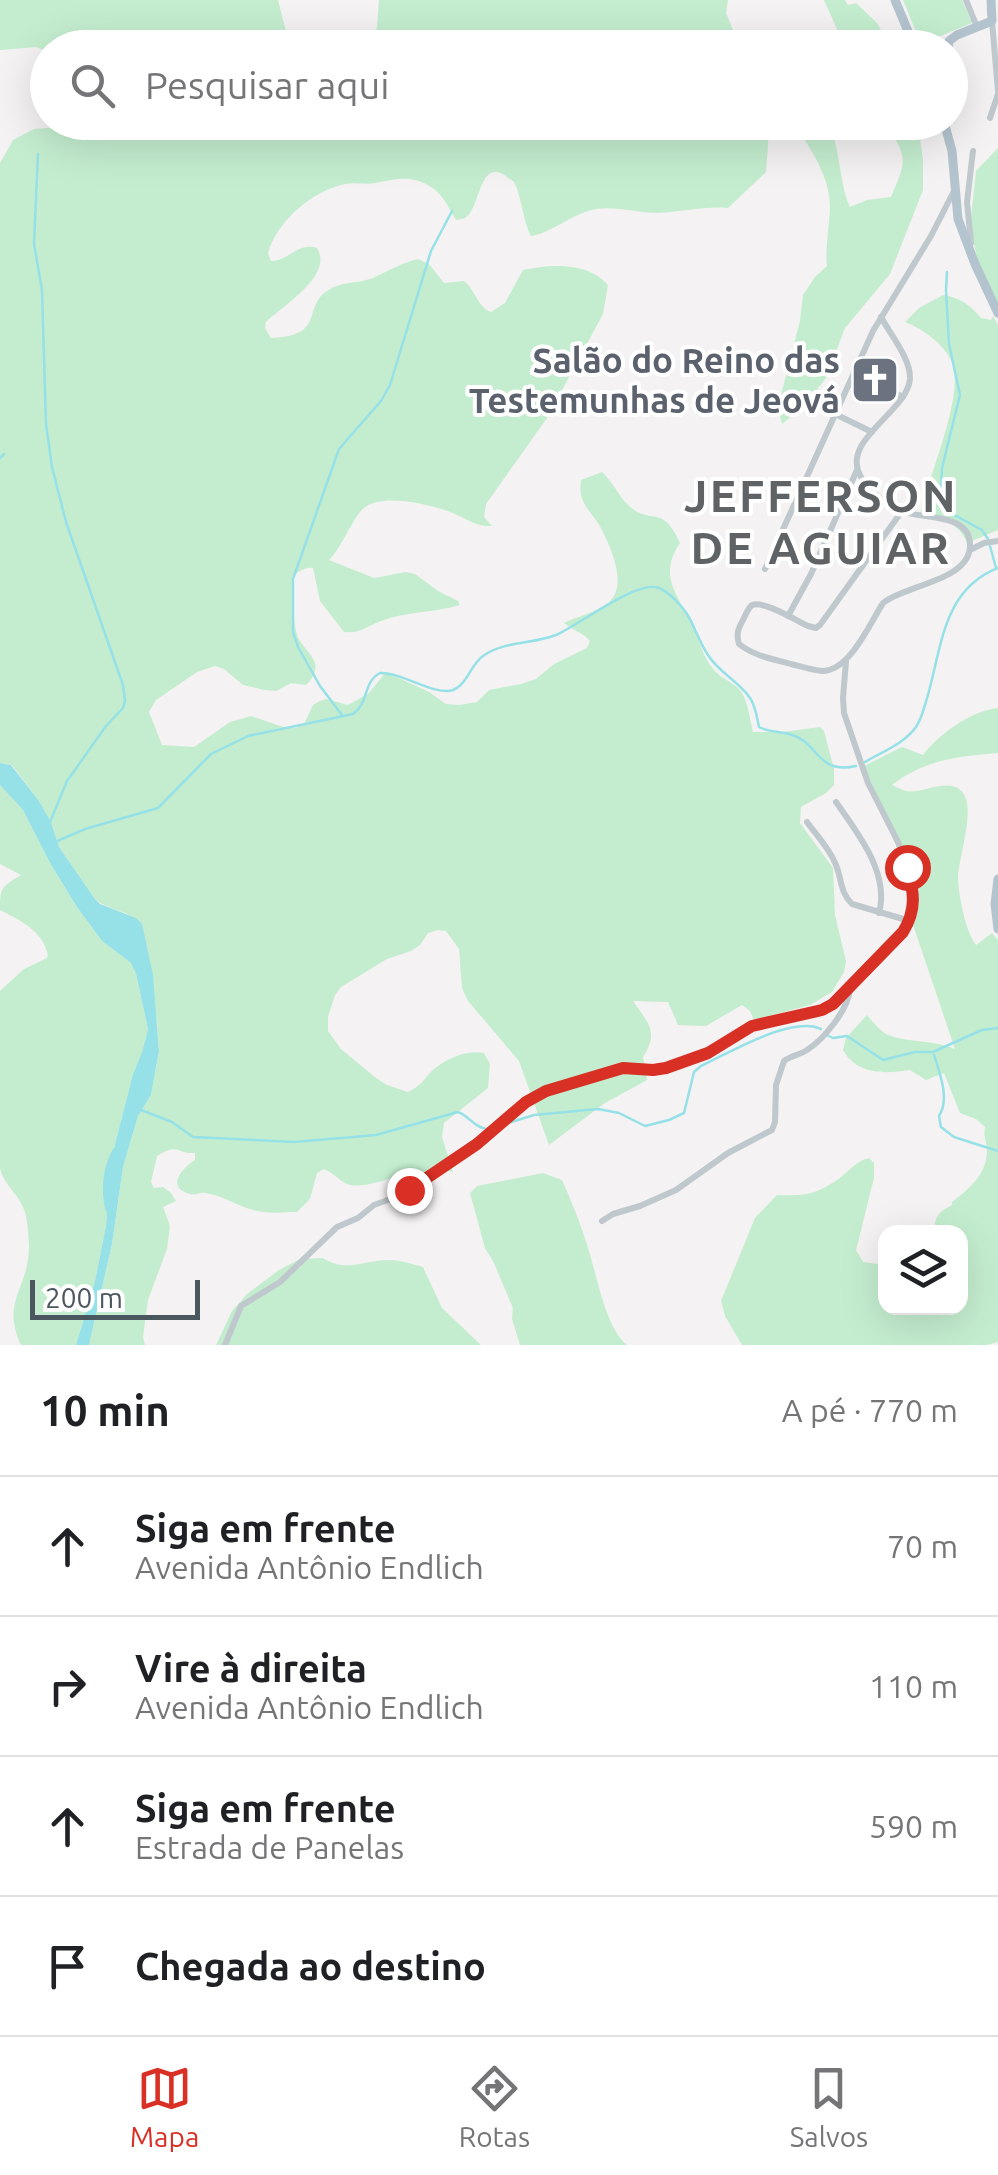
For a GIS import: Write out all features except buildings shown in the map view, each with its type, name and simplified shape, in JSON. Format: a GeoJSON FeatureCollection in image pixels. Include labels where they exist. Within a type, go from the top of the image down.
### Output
{"type":"FeatureCollection","features":[{"type":"Feature","properties":{"kind":"main road"},"geometry":{"type":"LineString","coordinates":[[895,0],[908,30]]}},
{"type":"Feature","properties":{"kind":"main road"},"geometry":{"type":"LineString","coordinates":[[968,31],[992,22],[992,0]]}},
{"type":"Feature","properties":{"kind":"main road"},"geometry":{"type":"LineString","coordinates":[[949,140],[958,219],[998,313]]}},
{"type":"Feature","properties":{"kind":"main road"},"geometry":{"type":"LineString","coordinates":[[998,879],[998,929]]}},
{"type":"Feature","properties":{"kind":"street"},"geometry":{"type":"LineString","coordinates":[[966,0],[977,27]]}},
{"type":"Feature","properties":{"kind":"street"},"geometry":{"type":"LineString","coordinates":[[990,118],[998,92],[992,22]]}},
{"type":"Feature","properties":{"kind":"street"},"geometry":{"type":"LineString","coordinates":[[973,151],[967,218],[975,264]]}},
{"type":"Feature","properties":{"kind":"street"},"geometry":{"type":"LineString","coordinates":[[766,570],[880,317],[931,236],[954,190]]}},
{"type":"Feature","properties":{"kind":"street"},"geometry":{"type":"LineString","coordinates":[[788,616],[858,469],[860,450],[904,397],[908,386],[909,371],[880,317]]}},
{"type":"Feature","properties":{"kind":"street"},"geometry":{"type":"LineString","coordinates":[[854,373],[904,397]]}},
{"type":"Feature","properties":{"kind":"street"},"geometry":{"type":"LineString","coordinates":[[835,414],[872,432]]}},
{"type":"Feature","properties":{"kind":"street"},"geometry":{"type":"LineString","coordinates":[[858,469],[868,486],[902,511],[953,522],[967,533],[970,550],[966,558],[950,573],[883,603],[846,660],[832,669],[817,670],[761,656],[739,644],[738,629],[752,606],[765,605],[808,626],[820,625],[902,511]]}},
{"type":"Feature","properties":{"kind":"street"},"geometry":{"type":"LineString","coordinates":[[970,550],[998,541]]}},
{"type":"Feature","properties":{"kind":"street"},"geometry":{"type":"LineString","coordinates":[[225,1345],[241,1306],[280,1282],[337,1227],[374,1205],[404,1194],[477,1144],[526,1102],[546,1091],[623,1068],[653,1070],[687,1061],[718,1048],[752,1026],[822,1010],[850,988],[903,932],[910,921],[913,890],[903,854],[868,783],[844,713],[846,660]]}},
{"type":"Feature","properties":{"kind":"street"},"geometry":{"type":"LineString","coordinates":[[836,802],[871,858],[880,889],[879,913]]}},
{"type":"Feature","properties":{"kind":"street"},"geometry":{"type":"LineString","coordinates":[[807,822],[835,862],[846,899],[910,921]]}},
{"type":"Feature","properties":{"kind":"street"},"geometry":{"type":"LineString","coordinates":[[602,1221],[676,1190],[728,1153],[772,1130],[776,1122],[776,1085],[784,1061],[817,1041],[845,1006],[850,988]]}},
{"type":"Feature","properties":{"kind":"green space"},"geometry":{"type":"Polygon","coordinates":[[[0,0],[278,0],[286,30],[30,30],[30,48],[0,50],[0,0]]]}},
{"type":"Feature","properties":{"kind":"green space"},"geometry":{"type":"Polygon","coordinates":[[[379,0],[728,0],[726,13],[733,30],[376,30],[379,0]]]}},
{"type":"Feature","properties":{"kind":"green space"},"geometry":{"type":"Polygon","coordinates":[[[824,0],[856,3],[881,30],[837,30],[824,0]]]}},
{"type":"Feature","properties":{"kind":"green space"},"geometry":{"type":"Polygon","coordinates":[[[903,0],[962,0],[972,23],[955,30],[915,30],[903,0]]]}},
{"type":"Feature","properties":{"kind":"green space"},"geometry":{"type":"Polygon","coordinates":[[[30,131],[30,140],[768,140],[766,172],[728,208],[658,213],[596,209],[531,236],[514,182],[492,172],[470,213],[456,220],[434,189],[405,179],[345,184],[320,193],[298,209],[279,230],[268,253],[271,261],[304,248],[317,248],[319,269],[305,289],[266,322],[271,338],[288,336],[306,327],[315,305],[332,288],[373,278],[418,259],[429,264],[444,283],[464,281],[491,312],[505,303],[523,270],[556,266],[590,272],[608,285],[603,314],[547,418],[486,504],[484,517],[492,526],[422,504],[395,500],[372,503],[360,513],[329,560],[374,578],[415,574],[460,605],[400,615],[359,631],[344,632],[320,601],[313,568],[304,569],[292,577],[297,635],[315,666],[306,685],[291,683],[276,691],[264,690],[243,685],[215,666],[197,672],[156,700],[149,712],[162,745],[194,747],[230,722],[251,716],[296,728],[304,724],[313,705],[326,699],[348,705],[368,694],[386,672],[446,704],[459,705],[477,702],[489,690],[536,679],[554,664],[587,648],[590,641],[564,623],[608,603],[617,586],[612,552],[581,492],[581,480],[602,472],[628,505],[662,519],[674,530],[680,543],[670,565],[672,584],[707,660],[742,693],[753,732],[820,727],[824,731],[834,785],[801,807],[800,823],[833,868],[835,915],[846,961],[844,972],[832,992],[810,1005],[754,1020],[742,1005],[706,1026],[678,1025],[668,1002],[633,1001],[651,1033],[643,1057],[647,1080],[605,1103],[549,1145],[519,1061],[468,1001],[462,988],[459,949],[446,931],[428,933],[411,951],[387,959],[341,987],[328,1017],[328,1031],[341,1049],[376,1078],[408,1092],[448,1060],[466,1053],[484,1053],[490,1064],[488,1088],[444,1123],[442,1137],[453,1172],[433,1171],[403,1183],[393,1178],[358,1186],[347,1184],[324,1169],[317,1173],[310,1199],[297,1212],[267,1212],[212,1194],[183,1191],[178,1187],[178,1177],[195,1160],[195,1153],[174,1149],[164,1152],[157,1156],[151,1182],[154,1188],[163,1187],[171,1193],[176,1201],[163,1207],[170,1226],[167,1249],[148,1300],[145,1345],[89,1345],[112,1244],[123,1167],[138,1116],[151,1095],[159,1052],[141,924],[95,899],[59,847],[39,801],[12,765],[0,763],[0,163],[13,140],[30,131]]]}},
{"type":"Feature","properties":{"kind":"green space"},"geometry":{"type":"Polygon","coordinates":[[[805,140],[834,140],[850,207],[891,197],[903,159],[896,140],[920,140],[923,190],[890,274],[845,328],[826,378],[804,406],[782,424],[778,407],[803,295],[827,266],[830,198],[805,140]]]}},
{"type":"Feature","properties":{"kind":"green space"},"geometry":{"type":"Polygon","coordinates":[[[998,148],[998,314],[979,266],[970,227],[976,171],[998,148]]]}},
{"type":"Feature","properties":{"kind":"green space"},"geometry":{"type":"Polygon","coordinates":[[[943,295],[965,303],[981,318],[991,320],[993,316],[998,325],[998,530],[967,543],[954,526],[920,515],[950,415],[955,377],[944,349],[905,322],[919,308],[943,295]]]}},
{"type":"Feature","properties":{"kind":"green space"},"geometry":{"type":"Polygon","coordinates":[[[998,708],[998,753],[929,765],[892,785],[906,791],[953,786],[965,796],[967,817],[958,878],[963,913],[976,945],[992,933],[998,940],[998,1342],[742,1345],[721,1301],[755,1218],[777,1195],[817,1191],[869,1158],[874,1163],[874,1178],[856,1250],[863,1262],[878,1264],[878,1315],[968,1315],[968,1225],[935,1222],[980,1174],[987,1152],[985,1127],[960,1113],[944,1073],[926,1080],[910,1070],[872,1071],[856,1064],[843,1050],[846,1038],[867,1015],[891,1036],[955,1049],[913,925],[915,893],[864,766],[902,747],[923,755],[957,724],[998,708]]]}},
{"type":"Feature","properties":{"kind":"green space"},"geometry":{"type":"Polygon","coordinates":[[[0,785],[23,810],[50,863],[102,941],[131,963],[148,1029],[116,1140],[106,1226],[76,1345],[21,1345],[15,1330],[15,1305],[29,1244],[25,1211],[0,1168],[0,991],[24,969],[48,955],[36,933],[0,910],[3,889],[21,875],[0,864],[0,785]]]}},
{"type":"Feature","properties":{"kind":"green space"},"geometry":{"type":"Polygon","coordinates":[[[543,1173],[562,1180],[607,1314],[627,1345],[520,1345],[512,1319],[513,1308],[485,1248],[470,1193],[477,1186],[543,1173]]]}},
{"type":"Feature","properties":{"kind":"green space"},"geometry":{"type":"Polygon","coordinates":[[[323,1258],[340,1265],[389,1260],[423,1267],[442,1308],[481,1345],[216,1345],[232,1311],[247,1294],[300,1259],[323,1258]]]}},
{"type":"Feature","properties":{"kind":"water"},"geometry":{"type":"Polygon","coordinates":[[[0,763],[11,765],[39,801],[59,847],[95,899],[142,924],[153,975],[159,1051],[151,1095],[138,1116],[123,1167],[112,1244],[89,1345],[76,1345],[106,1226],[116,1140],[148,1029],[131,963],[102,941],[77,907],[23,810],[0,785],[0,763]]]}},
{"type":"Feature","properties":{"kind":"waterway"},"geometry":{"type":"LineString","coordinates":[[38,154],[34,244],[42,290],[46,424],[52,467],[66,522],[123,685],[125,701],[67,781],[50,822]]}},
{"type":"Feature","properties":{"kind":"waterway"},"geometry":{"type":"LineString","coordinates":[[342,715],[298,647],[293,632],[293,579],[339,449],[390,385],[431,251],[452,211]]}},
{"type":"Feature","properties":{"kind":"waterway"},"geometry":{"type":"LineString","coordinates":[[947,272],[949,344],[960,395],[942,468],[940,502],[943,509],[982,530],[988,539]]}},
{"type":"Feature","properties":{"kind":"waterway"},"geometry":{"type":"LineString","coordinates":[[0,458],[4,454]]}},
{"type":"Feature","properties":{"kind":"waterway"},"geometry":{"type":"LineString","coordinates":[[990,546],[996,568]]}},
{"type":"Feature","properties":{"kind":"waterway"},"geometry":{"type":"LineString","coordinates":[[865,762],[900,742],[916,727],[955,606],[979,578],[998,568]]}},
{"type":"Feature","properties":{"kind":"waterway"},"geometry":{"type":"LineString","coordinates":[[55,842],[158,808],[211,754],[248,736],[353,714],[380,673],[437,690],[453,690],[491,651],[556,635],[623,597],[649,587],[667,592],[684,610],[713,661],[750,698],[759,727],[800,738],[833,766],[856,766]]}},
{"type":"Feature","properties":{"kind":"waterway"},"geometry":{"type":"LineString","coordinates":[[508,1123],[534,1115],[598,1109],[619,1113],[645,1126],[669,1120],[684,1113],[694,1072],[701,1066],[778,1031],[809,1026],[821,1029]]}},
{"type":"Feature","properties":{"kind":"waterway"},"geometry":{"type":"LineString","coordinates":[[825,1034],[833,1038],[847,1036],[883,1060],[933,1052],[982,1030],[998,1028]]}},
{"type":"Feature","properties":{"kind":"waterway"},"geometry":{"type":"LineString","coordinates":[[934,1055],[944,1094],[941,1127],[954,1137],[998,1151]]}},
{"type":"Feature","properties":{"kind":"waterway"},"geometry":{"type":"LineString","coordinates":[[141,1110],[172,1122],[193,1137],[294,1142],[376,1135],[458,1112],[487,1129]]}},
{"type":"Feature","properties":{"kind":"waterway"},"geometry":{"type":"LineString","coordinates":[[110,1208],[109,1179],[117,1152]]}},
{"type":"Feature","properties":{"kind":"place","name":"Salão do Reino das Testemunhas de Jeová"},"geometry":{"type":"Point","coordinates":[875,380]}},
{"type":"Feature","properties":{"kind":"district","name":"JEFFERSON DE AGUIAR"},"geometry":{"type":"Point","coordinates":[821,521]}},
{"type":"Feature","properties":{"kind":"route"},"geometry":{"type":"LineString","coordinates":[[409,1190],[546,1091],[623,1068],[666,1068],[708,1053],[752,1026],[833,1004],[910,921],[914,900],[907,867]]}}]}
